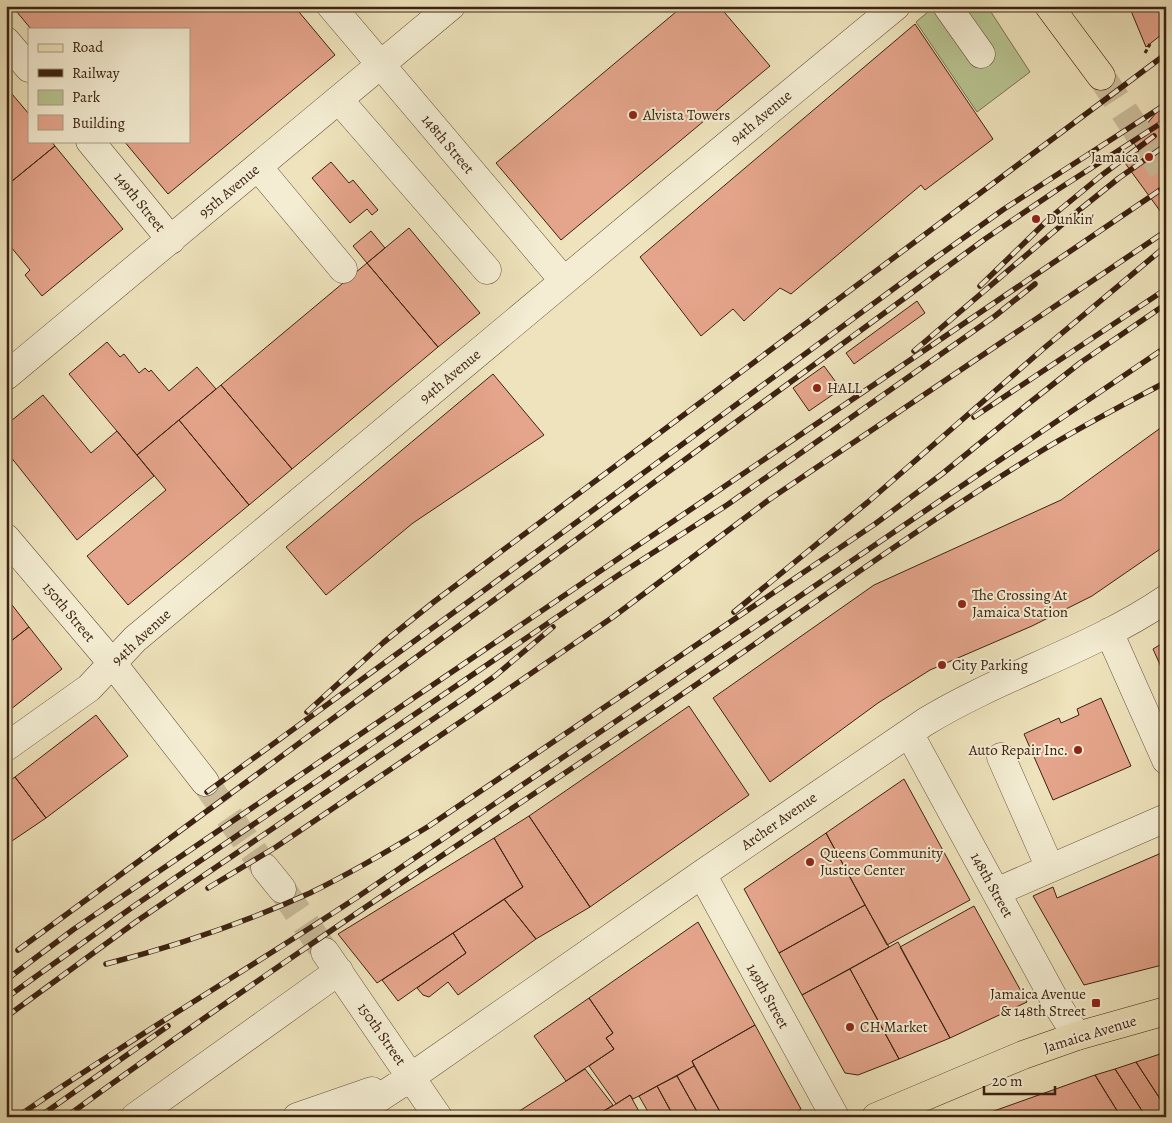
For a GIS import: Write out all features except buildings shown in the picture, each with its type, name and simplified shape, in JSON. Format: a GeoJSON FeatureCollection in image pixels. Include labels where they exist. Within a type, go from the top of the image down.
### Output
{"type":"FeatureCollection","features":[{"type":"Feature","properties":{"kind":"main road"},"geometry":{"type":"LineString","coordinates":[[1049,6],[1101,76]]}},
{"type":"Feature","properties":{"kind":"main road","name":"Jamaica Avenue"},"geometry":{"type":"LineString","coordinates":[[876,1117],[988,1069],[1077,1036],[1166,1011]]}},
{"type":"Feature","properties":{"kind":"street","name":"148th Street"},"geometry":{"type":"LineString","coordinates":[[331,6],[564,281]]}},
{"type":"Feature","properties":{"kind":"street","name":"95th Avenue"},"geometry":{"type":"LineString","coordinates":[[6,376],[451,6]]}},
{"type":"Feature","properties":{"kind":"street","name":"94th Avenue"},"geometry":{"type":"LineString","coordinates":[[6,747],[89,688],[135,639],[896,6]]}},
{"type":"Feature","properties":{"kind":"street"},"geometry":{"type":"LineString","coordinates":[[946,6],[981,54]]}},
{"type":"Feature","properties":{"kind":"street"},"geometry":{"type":"LineString","coordinates":[[6,41],[28,67]]}},
{"type":"Feature","properties":{"kind":"street"},"geometry":{"type":"LineString","coordinates":[[339,100],[487,270]]}},
{"type":"Feature","properties":{"kind":"street","name":"149th Street"},"geometry":{"type":"LineString","coordinates":[[91,142],[171,240]]}},
{"type":"Feature","properties":{"kind":"street"},"geometry":{"type":"LineString","coordinates":[[258,167],[343,269]]}},
{"type":"Feature","properties":{"kind":"street","name":"150th Street"},"geometry":{"type":"LineString","coordinates":[[6,538],[113,664],[206,782]]}},
{"type":"Feature","properties":{"kind":"street","name":"Archer Avenue"},"geometry":{"type":"LineString","coordinates":[[350,1117],[412,1077],[702,874],[909,733],[957,704],[1126,624],[1166,599]]}},
{"type":"Feature","properties":{"kind":"street"},"geometry":{"type":"LineString","coordinates":[[1109,632],[1166,760]]}},
{"type":"Feature","properties":{"kind":"street","name":"148th Street"},"geometry":{"type":"LineString","coordinates":[[909,733],[1058,1006],[1077,1036]]}},
{"type":"Feature","properties":{"kind":"street"},"geometry":{"type":"LineString","coordinates":[[1001,757],[1050,868]]}},
{"type":"Feature","properties":{"kind":"street"},"geometry":{"type":"LineString","coordinates":[[996,892],[1166,818]]}},
{"type":"Feature","properties":{"kind":"street"},"geometry":{"type":"LineString","coordinates":[[265,868],[282,889]]}},
{"type":"Feature","properties":{"kind":"street","name":"149th Street"},"geometry":{"type":"LineString","coordinates":[[702,874],[835,1117]]}},
{"type":"Feature","properties":{"kind":"street","name":"150th Street"},"geometry":{"type":"LineString","coordinates":[[135,1117],[332,962],[438,1117]]}},
{"type":"Feature","properties":{"kind":"street","name":"Archer Avenue"},"geometry":{"type":"LineString","coordinates":[[297,1117],[412,1077]]}},
{"type":"Feature","properties":{"kind":"path"},"geometry":{"type":"LineString","coordinates":[[1145,53],[1150,44]]}},
{"type":"Feature","properties":{"kind":"green space"},"geometry":{"type":"Polygon","coordinates":[[[935,6],[987,6],[1030,72],[977,112],[916,22],[935,6]]]}},
{"type":"Feature","properties":{"kind":"tunnel"},"geometry":{"type":"LineString","coordinates":[[1101,76],[1166,175]]}},
{"type":"Feature","properties":{"kind":"tunnel"},"geometry":{"type":"LineString","coordinates":[[205,782],[265,868]]}},
{"type":"Feature","properties":{"kind":"tunnel"},"geometry":{"type":"LineString","coordinates":[[282,889],[325,952]]}},
{"type":"Feature","properties":{"kind":"railway"},"geometry":{"type":"LineString","coordinates":[[307,712],[384,642],[435,601],[1166,54]]}},
{"type":"Feature","properties":{"kind":"railway"},"geometry":{"type":"LineString","coordinates":[[207,792],[934,259],[1004,209],[1166,104]]}},
{"type":"Feature","properties":{"kind":"railway"},"geometry":{"type":"LineString","coordinates":[[18,950],[985,239],[1166,120]]}},
{"type":"Feature","properties":{"kind":"railway"},"geometry":{"type":"LineString","coordinates":[[980,286],[1051,217],[1154,136]]}},
{"type":"Feature","properties":{"kind":"railway"},"geometry":{"type":"LineString","coordinates":[[914,351],[1078,211],[1119,178],[1166,145]]}},
{"type":"Feature","properties":{"kind":"railway"},"geometry":{"type":"LineString","coordinates":[[6,980],[74,929],[1166,186]]}},
{"type":"Feature","properties":{"kind":"railway"},"geometry":{"type":"LineString","coordinates":[[208,888],[276,847],[472,714],[613,617],[770,499],[1166,231]]}},
{"type":"Feature","properties":{"kind":"railway"},"geometry":{"type":"LineString","coordinates":[[734,612],[868,502],[1043,349],[1166,246]]}},
{"type":"Feature","properties":{"kind":"railway"},"geometry":{"type":"LineString","coordinates":[[6,998],[134,906],[620,574],[727,505],[995,316],[1035,284]]}},
{"type":"Feature","properties":{"kind":"railway"},"geometry":{"type":"LineString","coordinates":[[974,417],[1166,289]]}},
{"type":"Feature","properties":{"kind":"railway"},"geometry":{"type":"LineString","coordinates":[[106,964],[210,933],[285,904],[340,877],[429,826],[875,524],[942,474],[1080,363],[1166,304]]}},
{"type":"Feature","properties":{"kind":"railway"},"geometry":{"type":"LineString","coordinates":[[17,1117],[356,898],[1166,347]]}},
{"type":"Feature","properties":{"kind":"railway"},"geometry":{"type":"LineString","coordinates":[[66,1117],[282,964],[696,685],[939,517],[1054,443],[1166,382]]}},
{"type":"Feature","properties":{"kind":"railway"},"geometry":{"type":"LineString","coordinates":[[6,1017],[137,921],[467,696],[495,676],[553,627]]}},
{"type":"Feature","properties":{"kind":"railway"},"geometry":{"type":"LineString","coordinates":[[39,1117],[168,1026]]}},
{"type":"Feature","properties":{"kind":"place","name":"Alvista Towers"},"geometry":{"type":"Point","coordinates":[633,115]}},
{"type":"Feature","properties":{"kind":"place","name":"Jamaica"},"geometry":{"type":"Point","coordinates":[1149,157]}},
{"type":"Feature","properties":{"kind":"place","name":"Dunkin'"},"geometry":{"type":"Point","coordinates":[1036,219]}},
{"type":"Feature","properties":{"kind":"place","name":"HALL"},"geometry":{"type":"Point","coordinates":[817,388]}},
{"type":"Feature","properties":{"kind":"place","name":"The Crossing At Jamaica Station"},"geometry":{"type":"Point","coordinates":[962,604]}},
{"type":"Feature","properties":{"kind":"place","name":"City Parking"},"geometry":{"type":"Point","coordinates":[942,665]}},
{"type":"Feature","properties":{"kind":"place","name":"Auto Repair Inc."},"geometry":{"type":"Point","coordinates":[1078,750]}},
{"type":"Feature","properties":{"kind":"place","name":"Queens Community Justice Center"},"geometry":{"type":"Point","coordinates":[810,862]}},
{"type":"Feature","properties":{"kind":"place","name":"Jamaica Avenue & 148th Street"},"geometry":{"type":"Point","coordinates":[1096,1003]}},
{"type":"Feature","properties":{"kind":"place","name":"CH Market"},"geometry":{"type":"Point","coordinates":[850,1027]}}]}
